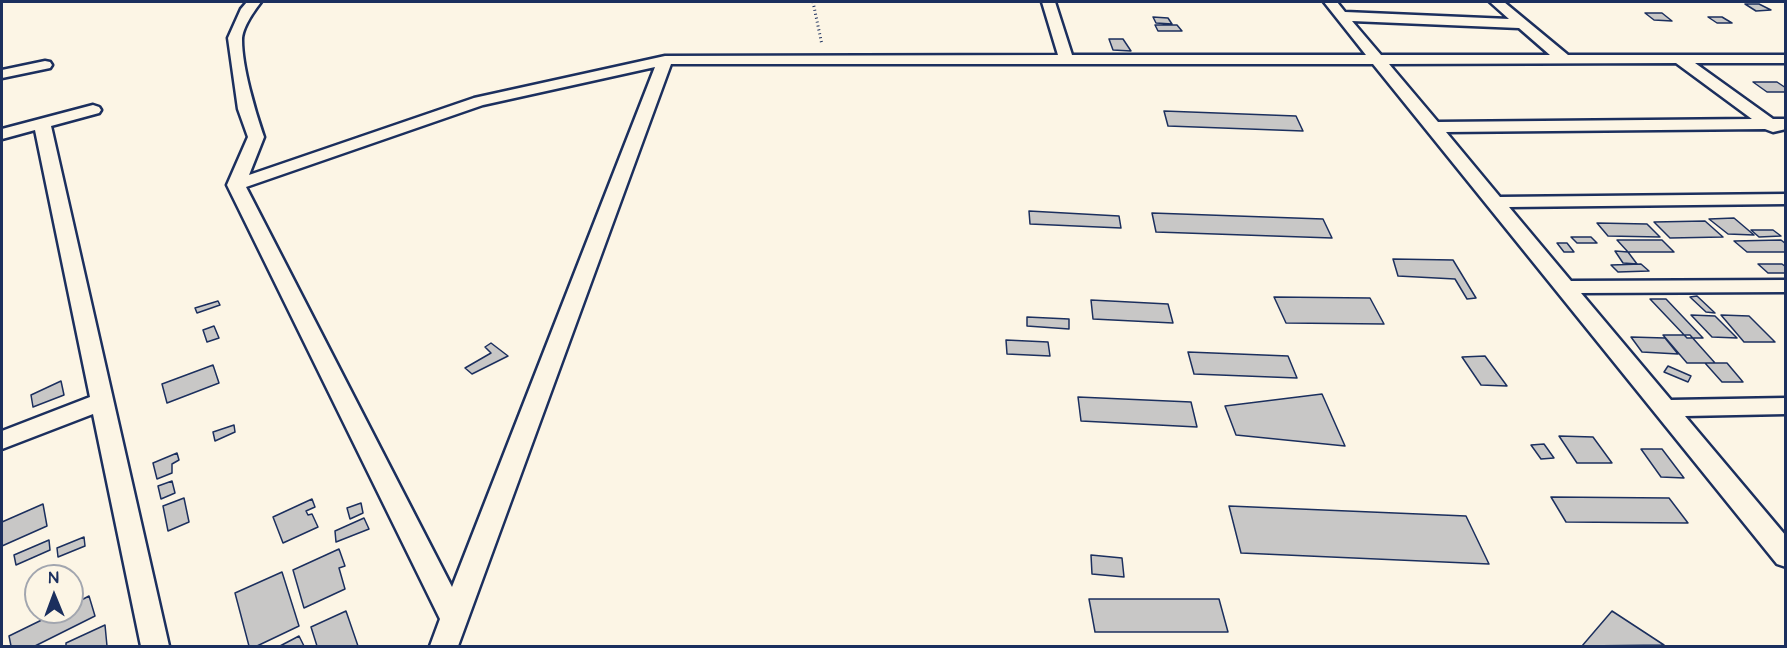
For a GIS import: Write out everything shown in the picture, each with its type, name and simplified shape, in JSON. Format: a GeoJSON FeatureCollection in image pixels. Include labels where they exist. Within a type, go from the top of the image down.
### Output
{"type":"FeatureCollection","features":[{"type":"Feature","properties":{"kind":"street"},"geometry":{"type":"LineString","coordinates":[[254,2],[248,9],[235,38],[246,109],[256,137],[236,185],[454,619]]}},
{"type":"Feature","properties":{"kind":"street"},"geometry":{"type":"LineString","coordinates":[[1048,2],[1067,61]]}},
{"type":"Feature","properties":{"kind":"street"},"geometry":{"type":"LineString","coordinates":[[1497,2],[1565,60]]}},
{"type":"Feature","properties":{"kind":"street"},"geometry":{"type":"LineString","coordinates":[[1425,7],[1435,19]]}},
{"type":"Feature","properties":{"kind":"street"},"geometry":{"type":"LineString","coordinates":[[1335,9],[1435,19],[1523,24]]}},
{"type":"Feature","properties":{"kind":"street"},"geometry":{"type":"LineString","coordinates":[[1335,9],[1785,556]]}},
{"type":"Feature","properties":{"kind":"street"},"geometry":{"type":"LineString","coordinates":[[236,185],[479,101],[665,60],[1785,59]]}},
{"type":"Feature","properties":{"kind":"street"},"geometry":{"type":"LineString","coordinates":[[444,646],[665,60]]}},
{"type":"Feature","properties":{"kind":"street"},"geometry":{"type":"LineString","coordinates":[[1681,60],[1778,124],[1785,136]]}},
{"type":"Feature","properties":{"kind":"street"},"geometry":{"type":"LineString","coordinates":[[2,74],[45,65]]}},
{"type":"Feature","properties":{"kind":"street"},"geometry":{"type":"LineString","coordinates":[[2,134],[93,110]]}},
{"type":"Feature","properties":{"kind":"street"},"geometry":{"type":"LineString","coordinates":[[42,123],[155,646]]}},
{"type":"Feature","properties":{"kind":"street"},"geometry":{"type":"LineString","coordinates":[[1431,127],[1778,124]]}},
{"type":"Feature","properties":{"kind":"street"},"geometry":{"type":"LineString","coordinates":[[1493,202],[1785,199]]}},
{"type":"Feature","properties":{"kind":"street"},"geometry":{"type":"LineString","coordinates":[[1564,287],[1785,286]]}},
{"type":"Feature","properties":{"kind":"street"},"geometry":{"type":"LineString","coordinates":[[2,440],[102,400]]}},
{"type":"Feature","properties":{"kind":"street"},"geometry":{"type":"LineString","coordinates":[[1664,408],[1785,406]]}},
{"type":"Feature","properties":{"kind":"path"},"geometry":{"type":"LineString","coordinates":[[813,2],[819,38],[828,60]]}},
{"type":"Feature","properties":{"kind":"building"},"geometry":{"type":"Polygon","coordinates":[[[1745,4],[1759,4],[1771,10],[1756,11],[1745,4]]]}},
{"type":"Feature","properties":{"kind":"building"},"geometry":{"type":"Polygon","coordinates":[[[1645,13],[1662,13],[1672,21],[1654,20],[1645,13]]]}},
{"type":"Feature","properties":{"kind":"building"},"geometry":{"type":"Polygon","coordinates":[[[1153,17],[1168,18],[1172,24],[1156,23],[1153,17]]]}},
{"type":"Feature","properties":{"kind":"building"},"geometry":{"type":"Polygon","coordinates":[[[1708,17],[1722,17],[1732,23],[1717,23],[1708,17]]]}},
{"type":"Feature","properties":{"kind":"building"},"geometry":{"type":"Polygon","coordinates":[[[1155,25],[1177,25],[1182,31],[1158,31],[1155,25]]]}},
{"type":"Feature","properties":{"kind":"building"},"geometry":{"type":"Polygon","coordinates":[[[1109,39],[1123,39],[1131,51],[1113,50],[1109,39]]]}},
{"type":"Feature","properties":{"kind":"building"},"geometry":{"type":"Polygon","coordinates":[[[1753,82],[1777,82],[1786,88],[1786,92],[1767,92],[1753,82]]]}},
{"type":"Feature","properties":{"kind":"building"},"geometry":{"type":"Polygon","coordinates":[[[1164,111],[1296,116],[1303,131],[1168,126],[1164,111]]]}},
{"type":"Feature","properties":{"kind":"building"},"geometry":{"type":"Polygon","coordinates":[[[1029,211],[1119,216],[1121,228],[1030,224],[1029,211]]]}},
{"type":"Feature","properties":{"kind":"building"},"geometry":{"type":"Polygon","coordinates":[[[1152,213],[1323,219],[1332,238],[1156,232],[1152,213]]]}},
{"type":"Feature","properties":{"kind":"building"},"geometry":{"type":"Polygon","coordinates":[[[1734,218],[1754,235],[1728,234],[1709,219],[1734,218]]]}},
{"type":"Feature","properties":{"kind":"building"},"geometry":{"type":"Polygon","coordinates":[[[1705,221],[1723,237],[1670,238],[1654,222],[1705,221]]]}},
{"type":"Feature","properties":{"kind":"building"},"geometry":{"type":"Polygon","coordinates":[[[1597,223],[1647,224],[1660,237],[1608,236],[1597,223]]]}},
{"type":"Feature","properties":{"kind":"building"},"geometry":{"type":"Polygon","coordinates":[[[1751,230],[1773,230],[1781,236],[1759,237],[1751,230]]]}},
{"type":"Feature","properties":{"kind":"building"},"geometry":{"type":"Polygon","coordinates":[[[1571,237],[1591,237],[1597,243],[1577,243],[1571,237]]]}},
{"type":"Feature","properties":{"kind":"building"},"geometry":{"type":"Polygon","coordinates":[[[1617,240],[1662,240],[1674,252],[1628,252],[1617,240]]]}},
{"type":"Feature","properties":{"kind":"building"},"geometry":{"type":"Polygon","coordinates":[[[1781,240],[1786,244],[1786,252],[1747,252],[1734,241],[1781,240]]]}},
{"type":"Feature","properties":{"kind":"building"},"geometry":{"type":"Polygon","coordinates":[[[1557,243],[1567,243],[1574,252],[1564,252],[1557,243]]]}},
{"type":"Feature","properties":{"kind":"building"},"geometry":{"type":"Polygon","coordinates":[[[1615,251],[1628,252],[1637,264],[1623,263],[1615,251]]]}},
{"type":"Feature","properties":{"kind":"building"},"geometry":{"type":"Polygon","coordinates":[[[1393,259],[1453,260],[1476,298],[1467,299],[1455,279],[1398,276],[1393,259]]]}},
{"type":"Feature","properties":{"kind":"building"},"geometry":{"type":"Polygon","coordinates":[[[1641,264],[1649,271],[1618,272],[1611,265],[1641,264]]]}},
{"type":"Feature","properties":{"kind":"building"},"geometry":{"type":"Polygon","coordinates":[[[1758,264],[1782,264],[1786,267],[1786,273],[1768,273],[1758,264]]]}},
{"type":"Feature","properties":{"kind":"building"},"geometry":{"type":"Polygon","coordinates":[[[1697,296],[1715,313],[1706,312],[1690,297],[1697,296]]]}},
{"type":"Feature","properties":{"kind":"building"},"geometry":{"type":"Polygon","coordinates":[[[1274,297],[1370,298],[1384,324],[1286,323],[1274,297]]]}},
{"type":"Feature","properties":{"kind":"building"},"geometry":{"type":"Polygon","coordinates":[[[1650,299],[1666,299],[1703,338],[1687,338],[1650,299]]]}},
{"type":"Feature","properties":{"kind":"building"},"geometry":{"type":"Polygon","coordinates":[[[1091,300],[1168,304],[1173,323],[1093,319],[1091,300]]]}},
{"type":"Feature","properties":{"kind":"building"},"geometry":{"type":"Polygon","coordinates":[[[218,301],[220,305],[197,313],[195,308],[218,301]]]}},
{"type":"Feature","properties":{"kind":"building"},"geometry":{"type":"Polygon","coordinates":[[[1691,315],[1715,316],[1737,338],[1712,337],[1691,315]]]}},
{"type":"Feature","properties":{"kind":"building"},"geometry":{"type":"Polygon","coordinates":[[[1721,315],[1749,316],[1775,342],[1744,342],[1721,315]]]}},
{"type":"Feature","properties":{"kind":"building"},"geometry":{"type":"Polygon","coordinates":[[[1027,317],[1069,319],[1069,329],[1027,326],[1027,317]]]}},
{"type":"Feature","properties":{"kind":"building"},"geometry":{"type":"Polygon","coordinates":[[[214,326],[219,338],[207,342],[203,330],[214,326]]]}},
{"type":"Feature","properties":{"kind":"building"},"geometry":{"type":"Polygon","coordinates":[[[1663,335],[1690,335],[1715,363],[1687,363],[1663,335]]]}},
{"type":"Feature","properties":{"kind":"building"},"geometry":{"type":"Polygon","coordinates":[[[1631,337],[1665,338],[1678,354],[1642,352],[1631,337]]]}},
{"type":"Feature","properties":{"kind":"building"},"geometry":{"type":"Polygon","coordinates":[[[1006,340],[1048,342],[1050,356],[1007,354],[1006,340]]]}},
{"type":"Feature","properties":{"kind":"building"},"geometry":{"type":"Polygon","coordinates":[[[491,343],[508,356],[472,374],[465,368],[491,353],[485,347],[491,343]]]}},
{"type":"Feature","properties":{"kind":"building"},"geometry":{"type":"Polygon","coordinates":[[[1188,352],[1288,356],[1297,378],[1194,374],[1188,352]]]}},
{"type":"Feature","properties":{"kind":"building"},"geometry":{"type":"Polygon","coordinates":[[[1485,356],[1507,386],[1481,385],[1462,357],[1485,356]]]}},
{"type":"Feature","properties":{"kind":"building"},"geometry":{"type":"Polygon","coordinates":[[[1705,363],[1727,363],[1743,382],[1722,382],[1705,363]]]}},
{"type":"Feature","properties":{"kind":"building"},"geometry":{"type":"Polygon","coordinates":[[[213,365],[219,383],[167,403],[162,384],[213,365]]]}},
{"type":"Feature","properties":{"kind":"building"},"geometry":{"type":"Polygon","coordinates":[[[1668,366],[1691,376],[1688,382],[1664,372],[1668,366]]]}},
{"type":"Feature","properties":{"kind":"building"},"geometry":{"type":"Polygon","coordinates":[[[61,381],[64,395],[33,407],[31,395],[61,381]]]}},
{"type":"Feature","properties":{"kind":"building"},"geometry":{"type":"Polygon","coordinates":[[[1322,394],[1345,446],[1236,435],[1225,406],[1322,394]]]}},
{"type":"Feature","properties":{"kind":"building"},"geometry":{"type":"Polygon","coordinates":[[[1078,397],[1191,402],[1197,427],[1081,421],[1078,397]]]}},
{"type":"Feature","properties":{"kind":"building"},"geometry":{"type":"Polygon","coordinates":[[[234,425],[235,432],[215,441],[213,432],[234,425]]]}},
{"type":"Feature","properties":{"kind":"building"},"geometry":{"type":"Polygon","coordinates":[[[1559,436],[1593,437],[1612,463],[1577,463],[1559,436]]]}},
{"type":"Feature","properties":{"kind":"building"},"geometry":{"type":"Polygon","coordinates":[[[1544,444],[1554,458],[1541,459],[1531,445],[1544,444]]]}},
{"type":"Feature","properties":{"kind":"building"},"geometry":{"type":"Polygon","coordinates":[[[1641,449],[1662,449],[1684,478],[1661,477],[1641,449]]]}},
{"type":"Feature","properties":{"kind":"building"},"geometry":{"type":"Polygon","coordinates":[[[177,453],[179,460],[172,464],[172,473],[157,479],[153,463],[177,453]]]}},
{"type":"Feature","properties":{"kind":"building"},"geometry":{"type":"Polygon","coordinates":[[[172,481],[175,493],[161,499],[158,486],[172,481]]]}},
{"type":"Feature","properties":{"kind":"building"},"geometry":{"type":"Polygon","coordinates":[[[1551,497],[1669,498],[1688,523],[1566,522],[1551,497]]]}},
{"type":"Feature","properties":{"kind":"building"},"geometry":{"type":"Polygon","coordinates":[[[184,498],[189,522],[168,531],[163,506],[184,498]]]}},
{"type":"Feature","properties":{"kind":"building"},"geometry":{"type":"Polygon","coordinates":[[[312,499],[315,507],[306,511],[308,515],[312,514],[318,527],[283,543],[273,517],[312,499]]]}},
{"type":"Feature","properties":{"kind":"building"},"geometry":{"type":"Polygon","coordinates":[[[361,503],[363,513],[350,519],[347,508],[361,503]]]}},
{"type":"Feature","properties":{"kind":"building"},"geometry":{"type":"Polygon","coordinates":[[[43,504],[47,526],[2,546],[2,522],[43,504]]]}},
{"type":"Feature","properties":{"kind":"building"},"geometry":{"type":"Polygon","coordinates":[[[1229,506],[1466,516],[1489,564],[1241,553],[1229,506]]]}},
{"type":"Feature","properties":{"kind":"building"},"geometry":{"type":"Polygon","coordinates":[[[364,518],[369,529],[336,542],[335,531],[364,518]]]}},
{"type":"Feature","properties":{"kind":"building"},"geometry":{"type":"Polygon","coordinates":[[[84,537],[85,546],[58,557],[57,548],[84,537]]]}},
{"type":"Feature","properties":{"kind":"building"},"geometry":{"type":"Polygon","coordinates":[[[49,540],[50,550],[16,565],[14,555],[49,540]]]}},
{"type":"Feature","properties":{"kind":"building"},"geometry":{"type":"Polygon","coordinates":[[[339,549],[345,566],[339,568],[345,589],[304,608],[293,570],[339,549]]]}},
{"type":"Feature","properties":{"kind":"building"},"geometry":{"type":"Polygon","coordinates":[[[1091,555],[1122,558],[1124,577],[1092,574],[1091,555]]]}},
{"type":"Feature","properties":{"kind":"building"},"geometry":{"type":"Polygon","coordinates":[[[282,572],[299,626],[257,646],[249,646],[235,593],[282,572]]]}},
{"type":"Feature","properties":{"kind":"building"},"geometry":{"type":"Polygon","coordinates":[[[89,596],[95,616],[84,622],[84,599],[89,596]]]}},
{"type":"Feature","properties":{"kind":"building"},"geometry":{"type":"Polygon","coordinates":[[[1089,599],[1219,599],[1228,632],[1095,632],[1089,599]]]}},
{"type":"Feature","properties":{"kind":"building"},"geometry":{"type":"Polygon","coordinates":[[[346,611],[358,646],[317,646],[311,627],[346,611]]]}},
{"type":"Feature","properties":{"kind":"building"},"geometry":{"type":"Polygon","coordinates":[[[1612,611],[1664,645],[1582,646],[1612,611]]]}},
{"type":"Feature","properties":{"kind":"building"},"geometry":{"type":"Polygon","coordinates":[[[34,624],[79,624],[35,646],[11,646],[9,636],[34,624]]]}},
{"type":"Feature","properties":{"kind":"building"},"geometry":{"type":"Polygon","coordinates":[[[105,625],[107,646],[66,646],[66,643],[105,625]]]}},
{"type":"Feature","properties":{"kind":"building"},"geometry":{"type":"Polygon","coordinates":[[[299,636],[304,646],[280,646],[299,636]]]}}]}
